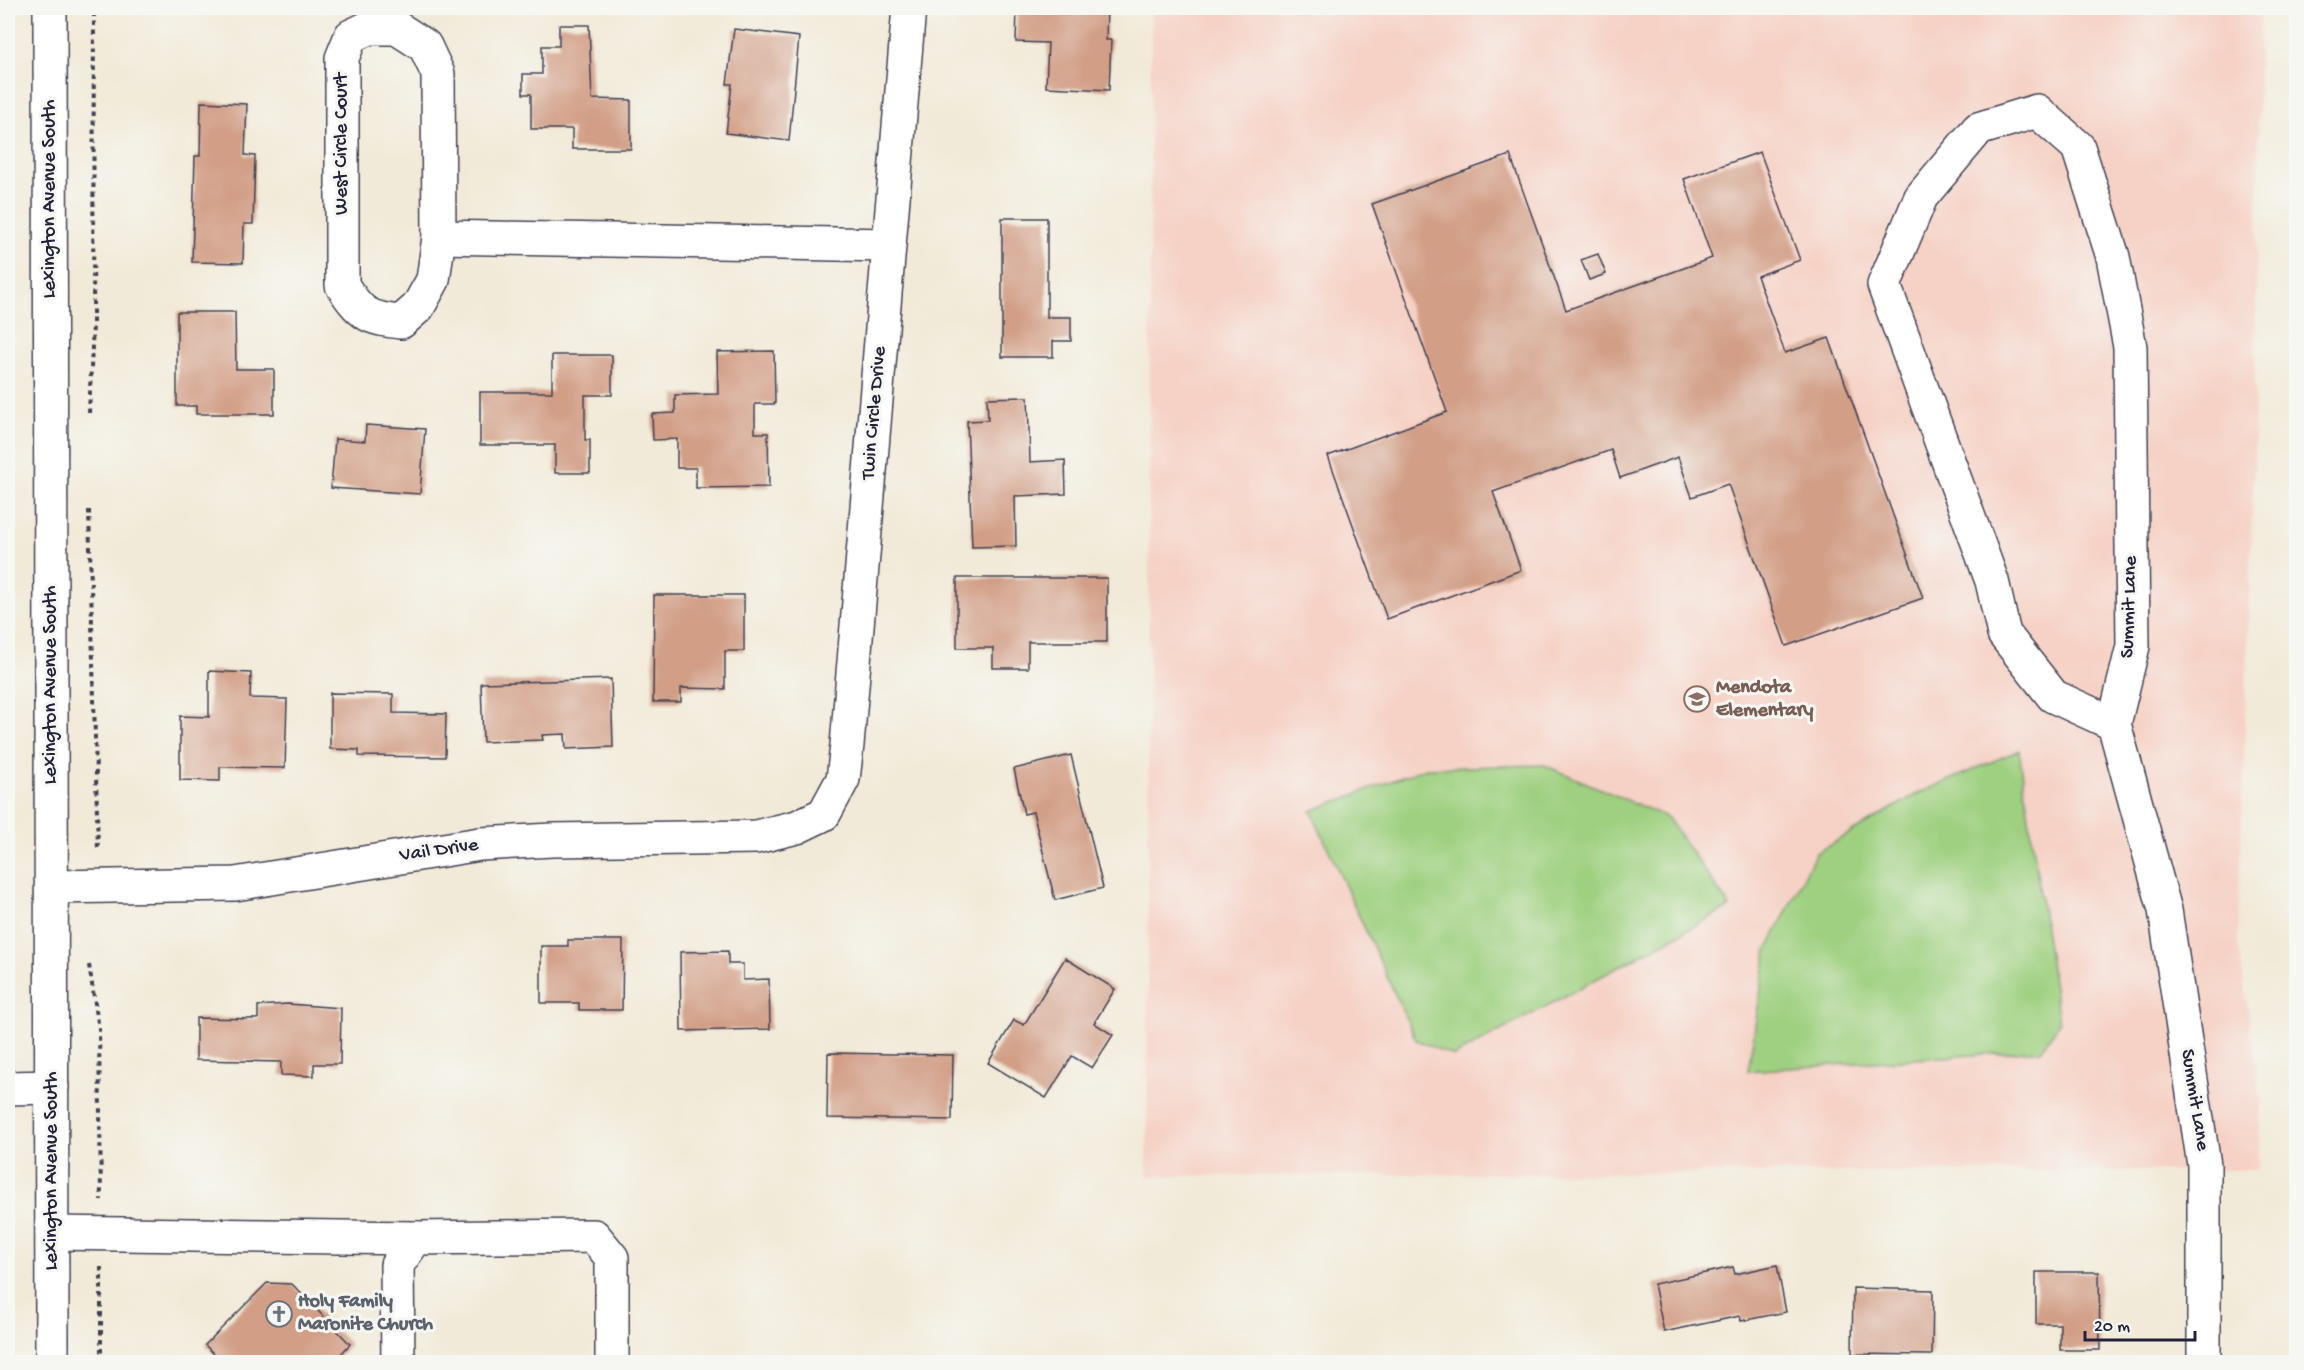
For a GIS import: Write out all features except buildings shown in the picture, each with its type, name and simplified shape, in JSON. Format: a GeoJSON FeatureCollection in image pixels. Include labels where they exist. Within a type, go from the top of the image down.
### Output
{"type":"FeatureCollection","features":[{"type":"Feature","properties":{"kind":"street","name":"Lexington Avenue South"},"geometry":{"type":"LineString","coordinates":[[50,8],[52,1362]]}},
{"type":"Feature","properties":{"kind":"street","name":"Twin Circle Drive"},"geometry":{"type":"LineString","coordinates":[[824,814],[843,779],[847,745],[909,8]]}},
{"type":"Feature","properties":{"kind":"street","name":"West Circle Court"},"geometry":{"type":"LineString","coordinates":[[368,28],[397,28],[416,40],[425,46],[438,74],[439,237],[433,280],[418,307],[401,322],[375,320],[357,308],[342,285],[342,58],[351,36],[368,28]]}},
{"type":"Feature","properties":{"kind":"street","name":"Summit Lane"},"geometry":{"type":"LineString","coordinates":[[2114,724],[2053,696],[2004,634],[1992,581],[1884,285],[1921,197],[1978,129],[2037,111],[2078,147],[2113,257],[2130,347],[2133,646],[2114,724],[2165,910],[2204,1165],[2205,1362]]}},
{"type":"Feature","properties":{"kind":"street"},"geometry":{"type":"LineString","coordinates":[[439,237],[889,245]]}},
{"type":"Feature","properties":{"kind":"street","name":"Vail Drive"},"geometry":{"type":"LineString","coordinates":[[52,887],[235,884],[480,844],[552,840],[756,837],[797,827],[824,814]]}},
{"type":"Feature","properties":{"kind":"street"},"geometry":{"type":"LineString","coordinates":[[8,1088],[52,1087]]}},
{"type":"Feature","properties":{"kind":"street"},"geometry":{"type":"LineString","coordinates":[[52,1233],[416,1238],[594,1236],[612,1258],[612,1362]]}},
{"type":"Feature","properties":{"kind":"street"},"geometry":{"type":"LineString","coordinates":[[398,1362],[397,1265],[416,1238]]}},
{"type":"Feature","properties":{"kind":"path"},"geometry":{"type":"LineString","coordinates":[[89,414],[93,324],[94,8]]}},
{"type":"Feature","properties":{"kind":"path"},"geometry":{"type":"LineString","coordinates":[[89,507],[99,842],[95,887]]}},
{"type":"Feature","properties":{"kind":"path"},"geometry":{"type":"LineString","coordinates":[[89,963],[99,1029],[101,1362]]}},
{"type":"Feature","properties":{"kind":"shaded area","name":"Mendota Elementary"},"geometry":{"type":"Polygon","coordinates":[[[1151,8],[2260,8],[2254,457],[2238,942],[2261,1101],[2258,1170],[1147,1176],[1151,8]]]}},
{"type":"Feature","properties":{"kind":"green space"},"geometry":{"type":"Polygon","coordinates":[[[2019,750],[2059,1023],[2041,1050],[1748,1071],[1767,950],[1816,853],[1917,794],[2019,750]]]}},
{"type":"Feature","properties":{"kind":"green space"},"geometry":{"type":"Polygon","coordinates":[[[1544,765],[1667,817],[1730,907],[1454,1056],[1416,1040],[1311,811],[1426,768],[1544,765]]]}},
{"type":"Feature","properties":{"kind":"place","name":"Mendota Elementary"},"geometry":{"type":"Point","coordinates":[1697,699]}},
{"type":"Feature","properties":{"kind":"place","name":"Holy Family Maronite Church"},"geometry":{"type":"Point","coordinates":[279,1314]}}]}
